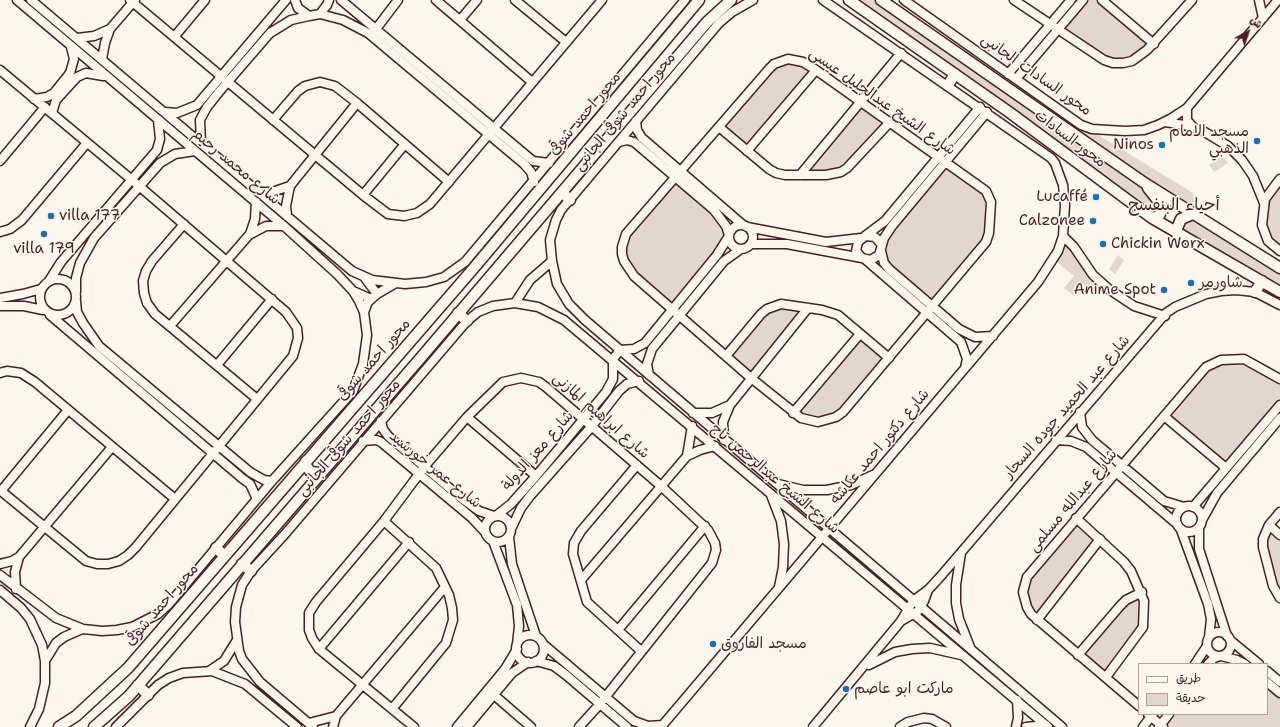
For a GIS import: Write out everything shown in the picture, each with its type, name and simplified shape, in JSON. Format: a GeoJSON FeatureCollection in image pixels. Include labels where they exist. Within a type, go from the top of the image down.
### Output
{"type":"FeatureCollection","features":[{"type":"Feature","properties":{"kind":"main road","name":"محور احمد شوقى"},"geometry":{"type":"LineString","coordinates":[[59,727],[76,716],[128,668],[173,607],[225,556],[306,461],[357,394],[699,0]]}},
{"type":"Feature","properties":{"kind":"main road","name":"محور السادات"},"geometry":{"type":"LineString","coordinates":[[849,0],[955,74],[1152,218],[1280,292]]}},
{"type":"Feature","properties":{"kind":"main road","name":"محور السادات"},"geometry":{"type":"LineString","coordinates":[[881,0],[1146,184],[1280,268]]}},
{"type":"Feature","properties":{"kind":"main road"},"geometry":{"type":"LineString","coordinates":[[94,727],[129,696],[706,22],[728,1]]}},
{"type":"Feature","properties":{"kind":"main road"},"geometry":{"type":"LineString","coordinates":[[948,85],[955,74]]}},
{"type":"Feature","properties":{"kind":"main road"},"geometry":{"type":"LineString","coordinates":[[646,93],[654,100]]}},
{"type":"Feature","properties":{"kind":"main road"},"geometry":{"type":"LineString","coordinates":[[1051,118],[1056,109]]}},
{"type":"Feature","properties":{"kind":"main road"},"geometry":{"type":"LineString","coordinates":[[1146,184],[1151,193],[1163,207],[1159,216],[1152,218]]}},
{"type":"Feature","properties":{"kind":"main road"},"geometry":{"type":"LineString","coordinates":[[562,192],[570,200]]}},
{"type":"Feature","properties":{"kind":"main road"},"geometry":{"type":"LineString","coordinates":[[1178,234],[1177,228],[1181,219],[1193,214]]}},
{"type":"Feature","properties":{"kind":"main road"},"geometry":{"type":"LineString","coordinates":[[1255,292],[1262,281]]}},
{"type":"Feature","properties":{"kind":"main road"},"geometry":{"type":"LineString","coordinates":[[458,313],[467,321]]}},
{"type":"Feature","properties":{"kind":"main road"},"geometry":{"type":"LineString","coordinates":[[306,461],[306,466],[311,472],[316,474],[321,473]]}},
{"type":"Feature","properties":{"kind":"main road"},"geometry":{"type":"LineString","coordinates":[[289,480],[299,482],[304,492]]}},
{"type":"Feature","properties":{"kind":"main road"},"geometry":{"type":"LineString","coordinates":[[216,548],[225,556]]}},
{"type":"Feature","properties":{"kind":"main road"},"geometry":{"type":"LineString","coordinates":[[242,564],[251,572]]}},
{"type":"Feature","properties":{"kind":"main road"},"geometry":{"type":"LineString","coordinates":[[138,685],[148,695]]}},
{"type":"Feature","properties":{"kind":"street","name":"شارع محمد رحيم"},"geometry":{"type":"LineString","coordinates":[[17,0],[125,93],[284,226],[337,274],[353,291],[364,312],[367,335],[366,349],[357,394]]}},
{"type":"Feature","properties":{"kind":"street","name":"شارع محمد رحيم"},"geometry":{"type":"LineString","coordinates":[[31,0],[352,271],[365,278],[398,284],[435,280],[469,266]]}},
{"type":"Feature","properties":{"kind":"street"},"geometry":{"type":"LineString","coordinates":[[175,36],[205,0]]}},
{"type":"Feature","properties":{"kind":"street"},"geometry":{"type":"LineString","coordinates":[[165,112],[178,113],[196,105],[286,0]]}},
{"type":"Feature","properties":{"kind":"street"},"geometry":{"type":"LineString","coordinates":[[295,0],[298,8],[309,16]]}},
{"type":"Feature","properties":{"kind":"street"},"geometry":{"type":"LineString","coordinates":[[320,14],[328,5],[329,0]]}},
{"type":"Feature","properties":{"kind":"street"},"geometry":{"type":"LineString","coordinates":[[341,0],[376,29],[490,131],[528,168],[534,182]]}},
{"type":"Feature","properties":{"kind":"street"},"geometry":{"type":"LineString","coordinates":[[376,29],[398,0]]}},
{"type":"Feature","properties":{"kind":"street"},"geometry":{"type":"LineString","coordinates":[[436,0],[532,82]]}},
{"type":"Feature","properties":{"kind":"street"},"geometry":{"type":"LineString","coordinates":[[460,20],[477,0]]}},
{"type":"Feature","properties":{"kind":"street"},"geometry":{"type":"LineString","coordinates":[[514,0],[566,42]]}},
{"type":"Feature","properties":{"kind":"street"},"geometry":{"type":"LineString","coordinates":[[102,59],[104,43],[110,28],[133,1],[314,156],[363,195],[388,214],[404,216],[417,213],[430,204],[602,0]]}},
{"type":"Feature","properties":{"kind":"street","name":"محور احمد شوقى الجانبى"},"geometry":{"type":"LineString","coordinates":[[469,266],[549,163],[685,0]]}},
{"type":"Feature","properties":{"kind":"street","name":"محور احمد شوقى الجانبى"},"geometry":{"type":"LineString","coordinates":[[552,261],[550,240],[552,230],[561,210],[719,23],[732,12],[753,0]]}},
{"type":"Feature","properties":{"kind":"street"},"geometry":{"type":"LineString","coordinates":[[649,375],[647,364],[649,354],[724,261],[741,249],[751,244],[788,244],[864,259],[875,258],[892,226],[983,109],[823,0]]}},
{"type":"Feature","properties":{"kind":"street","name":"محور السادات الجانبى"},"geometry":{"type":"LineString","coordinates":[[904,0],[1080,125],[1092,129],[1136,131],[1164,122]]}},
{"type":"Feature","properties":{"kind":"street"},"geometry":{"type":"LineString","coordinates":[[1014,0],[1104,60],[1113,63],[1132,61],[1154,44],[1192,0]]}},
{"type":"Feature","properties":{"kind":"street"},"geometry":{"type":"LineString","coordinates":[[1008,74],[1071,0]]}},
{"type":"Feature","properties":{"kind":"street"},"geometry":{"type":"LineString","coordinates":[[1016,79],[1083,0]]}},
{"type":"Feature","properties":{"kind":"street"},"geometry":{"type":"LineString","coordinates":[[1102,0],[1154,44]]}},
{"type":"Feature","properties":{"kind":"street"},"geometry":{"type":"LineString","coordinates":[[1259,0],[1263,18]]}},
{"type":"Feature","properties":{"kind":"street"},"geometry":{"type":"LineString","coordinates":[[1164,122],[1186,108],[1278,0]]}},
{"type":"Feature","properties":{"kind":"street"},"geometry":{"type":"LineString","coordinates":[[201,143],[200,120],[203,112],[270,33],[291,20],[320,14],[343,20],[368,33],[490,131],[533,161],[549,163]]}},
{"type":"Feature","properties":{"kind":"street"},"geometry":{"type":"LineString","coordinates":[[77,38],[94,36],[110,28]]}},
{"type":"Feature","properties":{"kind":"street"},"geometry":{"type":"LineString","coordinates":[[34,99],[47,97],[54,93],[63,83],[73,64],[71,47]]}},
{"type":"Feature","properties":{"kind":"street"},"geometry":{"type":"LineString","coordinates":[[800,175],[901,53]]}},
{"type":"Feature","properties":{"kind":"street","name":"شارع الشيخ عبدالجليل عيسى"},"geometry":{"type":"LineString","coordinates":[[796,59],[803,62],[861,102],[989,194],[991,202],[989,233],[986,242],[843,412],[827,421],[814,422],[801,418],[793,413],[634,276],[624,261],[622,247],[626,234],[774,64],[781,61],[796,59]]}},
{"type":"Feature","properties":{"kind":"street"},"geometry":{"type":"LineString","coordinates":[[0,70],[86,144],[132,180],[272,299],[293,320],[298,338],[293,356],[220,446],[128,555],[119,561],[108,564],[97,564],[86,561],[44,528],[0,490],[68,410]]}},
{"type":"Feature","properties":{"kind":"street"},"geometry":{"type":"LineString","coordinates":[[747,151],[816,70]]}},
{"type":"Feature","properties":{"kind":"street"},"geometry":{"type":"LineString","coordinates":[[52,114],[56,100],[77,76],[90,73],[105,76]]}},
{"type":"Feature","properties":{"kind":"street"},"geometry":{"type":"LineString","coordinates":[[273,120],[298,90],[312,84],[328,83],[335,86],[357,103],[449,182]]}},
{"type":"Feature","properties":{"kind":"street"},"geometry":{"type":"LineString","coordinates":[[125,93],[132,85]]}},
{"type":"Feature","properties":{"kind":"street"},"geometry":{"type":"LineString","coordinates":[[287,216],[286,206],[290,186],[357,103]]}},
{"type":"Feature","properties":{"kind":"street"},"geometry":{"type":"LineString","coordinates":[[0,161],[44,108]]}},
{"type":"Feature","properties":{"kind":"street"},"geometry":{"type":"LineString","coordinates":[[1186,108],[1187,120],[1193,127]]}},
{"type":"Feature","properties":{"kind":"street","name":"شارع دكتور احمد عكاشه"},"geometry":{"type":"LineString","coordinates":[[662,726],[1040,280],[1056,254],[1063,236],[1066,205],[1063,185],[1055,163],[1046,153],[983,109]]}},
{"type":"Feature","properties":{"kind":"street"},"geometry":{"type":"LineString","coordinates":[[43,310],[40,305],[39,295],[41,289],[49,281],[61,262],[152,157],[159,145],[160,131],[158,120]]}},
{"type":"Feature","properties":{"kind":"street"},"geometry":{"type":"LineString","coordinates":[[636,121],[637,130],[642,138],[717,214],[726,226],[732,245],[741,249]]}},
{"type":"Feature","properties":{"kind":"street"},"geometry":{"type":"LineString","coordinates":[[719,127],[769,169],[776,173],[800,175],[834,174],[847,168],[890,122]]}},
{"type":"Feature","properties":{"kind":"street"},"geometry":{"type":"LineString","coordinates":[[1164,122],[1193,127],[1220,140],[1235,152],[1253,176],[1263,207],[1264,233],[1270,244],[1280,251]]}},
{"type":"Feature","properties":{"kind":"street"},"geometry":{"type":"LineString","coordinates":[[619,142],[627,140],[634,142],[678,174],[745,226],[753,235],[751,244]]}},
{"type":"Feature","properties":{"kind":"street"},"geometry":{"type":"LineString","coordinates":[[0,232],[10,229],[22,220],[86,144]]}},
{"type":"Feature","properties":{"kind":"street"},"geometry":{"type":"LineString","coordinates":[[363,195],[405,144]]}},
{"type":"Feature","properties":{"kind":"street"},"geometry":{"type":"LineString","coordinates":[[195,151],[184,151],[167,158],[94,238],[85,251],[77,273],[77,312],[93,340],[250,472],[264,480],[272,481]]}},
{"type":"Feature","properties":{"kind":"street"},"geometry":{"type":"LineString","coordinates":[[942,160],[885,221],[863,237],[856,246],[856,251],[864,259],[930,309],[967,334],[984,338],[993,336]]}},
{"type":"Feature","properties":{"kind":"street"},"geometry":{"type":"LineString","coordinates":[[226,176],[231,169]]}},
{"type":"Feature","properties":{"kind":"street"},"geometry":{"type":"LineString","coordinates":[[1263,207],[1267,196],[1280,179]]}},
{"type":"Feature","properties":{"kind":"street"},"geometry":{"type":"LineString","coordinates":[[258,192],[272,192],[290,186]]}},
{"type":"Feature","properties":{"kind":"street"},"geometry":{"type":"LineString","coordinates":[[249,235],[255,219],[256,202]]}},
{"type":"Feature","properties":{"kind":"street"},"geometry":{"type":"LineString","coordinates":[[184,224],[152,261],[146,271],[143,282],[147,303],[155,314],[257,399]]}},
{"type":"Feature","properties":{"kind":"street"},"geometry":{"type":"LineString","coordinates":[[170,326],[249,235],[266,226],[284,226]]}},
{"type":"Feature","properties":{"kind":"street"},"geometry":{"type":"LineString","coordinates":[[613,359],[620,350],[640,347],[717,255],[734,227],[745,226],[826,242],[863,237],[875,238],[881,248],[884,263],[961,342],[966,354],[966,368]]}},
{"type":"Feature","properties":{"kind":"street"},"geometry":{"type":"LineString","coordinates":[[1063,236],[1074,247],[1093,275],[1110,290],[1134,306],[1164,316]]}},
{"type":"Feature","properties":{"kind":"street"},"geometry":{"type":"LineString","coordinates":[[515,303],[530,280],[552,261]]}},
{"type":"Feature","properties":{"kind":"street","name":"شارع الشيخ عبدالرحمن تاج"},"geometry":{"type":"LineString","coordinates":[[552,261],[557,284],[569,304],[581,317],[921,607],[991,672],[1062,727]]}},
{"type":"Feature","properties":{"kind":"street"},"geometry":{"type":"LineString","coordinates":[[365,278],[374,296]]}},
{"type":"Feature","properties":{"kind":"street"},"geometry":{"type":"LineString","coordinates":[[49,281],[55,279],[67,282],[76,296],[73,307],[64,314],[50,315]]}},
{"type":"Feature","properties":{"kind":"street"},"geometry":{"type":"LineString","coordinates":[[364,312],[374,296],[387,286],[398,284]]}},
{"type":"Feature","properties":{"kind":"street"},"geometry":{"type":"LineString","coordinates":[[0,298],[41,289]]}},
{"type":"Feature","properties":{"kind":"street","name":"شارع عبد الحميد جوده السحار"},"geometry":{"type":"LineString","coordinates":[[813,727],[902,621],[907,609],[913,601],[928,590],[962,552],[1080,412],[1172,308],[1206,294],[1236,290],[1255,292]]}},
{"type":"Feature","properties":{"kind":"street"},"geometry":{"type":"LineString","coordinates":[[353,291],[374,296]]}},
{"type":"Feature","properties":{"kind":"street"},"geometry":{"type":"LineString","coordinates":[[1255,292],[1280,305]]}},
{"type":"Feature","properties":{"kind":"street"},"geometry":{"type":"LineString","coordinates":[[217,365],[272,299]]}},
{"type":"Feature","properties":{"kind":"street","name":"شارع الشيخ عبدالرحمن تاج"},"geometry":{"type":"LineString","coordinates":[[467,321],[478,312],[493,306],[515,303],[528,304],[552,312],[613,359],[907,609],[969,653]]}},
{"type":"Feature","properties":{"kind":"street"},"geometry":{"type":"LineString","coordinates":[[726,356],[766,309],[781,304],[834,314],[889,358]]}},
{"type":"Feature","properties":{"kind":"street"},"geometry":{"type":"LineString","coordinates":[[0,306],[24,306],[43,310],[50,315],[250,484],[257,499]]}},
{"type":"Feature","properties":{"kind":"street"},"geometry":{"type":"LineString","coordinates":[[724,440],[723,422],[730,405],[808,308]]}},
{"type":"Feature","properties":{"kind":"street","name":"محور احمد شوقى الجانبى"},"geometry":{"type":"LineString","coordinates":[[235,652],[237,639],[235,622],[237,603],[242,585],[251,572],[467,321]]}},
{"type":"Feature","properties":{"kind":"street"},"geometry":{"type":"LineString","coordinates":[[793,413],[860,334]]}},
{"type":"Feature","properties":{"kind":"street","name":"شارع معز الدولة"},"geometry":{"type":"LineString","coordinates":[[495,516],[511,504],[536,476],[584,420],[610,386],[613,377],[613,359]]}},
{"type":"Feature","properties":{"kind":"street","name":"شارع عبدالله مسلمى"},"geometry":{"type":"LineString","coordinates":[[1138,705],[1037,620],[1027,607],[1024,600],[1023,592],[1026,577],[1200,372],[1220,360],[1244,359],[1280,379]]}},
{"type":"Feature","properties":{"kind":"street"},"geometry":{"type":"LineString","coordinates":[[0,373],[16,372],[26,376],[175,499]]}},
{"type":"Feature","properties":{"kind":"street","name":"شارع ابراهيم المازنى"},"geometry":{"type":"LineString","coordinates":[[414,727],[319,649],[312,638],[308,621],[312,608],[384,521],[424,466],[467,417],[503,382],[520,378],[539,382],[592,426],[705,526],[715,544],[716,550],[712,563],[599,705],[579,727]]}},
{"type":"Feature","properties":{"kind":"street","name":"شارع معز الدولة"},"geometry":{"type":"LineString","coordinates":[[512,527],[521,508],[530,496],[592,426],[619,391],[627,384],[639,381]]}},
{"type":"Feature","properties":{"kind":"street","name":"محور احمد شوقى الجانبى"},"geometry":{"type":"LineString","coordinates":[[83,629],[102,631],[132,627],[173,607],[216,548],[272,481],[357,394]]}},
{"type":"Feature","properties":{"kind":"street"},"geometry":{"type":"LineString","coordinates":[[694,413],[712,413],[730,405]]}},
{"type":"Feature","properties":{"kind":"street"},"geometry":{"type":"LineString","coordinates":[[1193,507],[1280,405]]}},
{"type":"Feature","properties":{"kind":"street"},"geometry":{"type":"LineString","coordinates":[[1080,412],[1082,427],[1086,434],[1164,501],[1184,508],[1193,507],[1200,512],[1199,549],[1230,648],[1225,654],[1214,658],[1209,663]]}},
{"type":"Feature","properties":{"kind":"street"},"geometry":{"type":"LineString","coordinates":[[1164,416],[1226,468]]}},
{"type":"Feature","properties":{"kind":"street"},"geometry":{"type":"LineString","coordinates":[[467,417],[536,476]]}},
{"type":"Feature","properties":{"kind":"street"},"geometry":{"type":"LineString","coordinates":[[1056,440],[1064,440],[1079,444],[1115,472],[1179,527],[1190,532],[1200,524],[1217,493],[1280,418]]}},
{"type":"Feature","properties":{"kind":"street","name":"شارع عمر خورشيد"},"geometry":{"type":"LineString","coordinates":[[381,421],[388,436],[471,506],[485,514],[495,516]]}},
{"type":"Feature","properties":{"kind":"street"},"geometry":{"type":"LineString","coordinates":[[687,456],[692,426]]}},
{"type":"Feature","properties":{"kind":"street","name":"شارع عمر خورشيد"},"geometry":{"type":"LineString","coordinates":[[363,441],[379,441],[418,475],[472,518],[485,532]]}},
{"type":"Feature","properties":{"kind":"street"},"geometry":{"type":"LineString","coordinates":[[581,580],[687,456],[700,450],[715,446]]}},
{"type":"Feature","properties":{"kind":"street"},"geometry":{"type":"LineString","coordinates":[[16,589],[15,572],[20,557],[112,447]]}},
{"type":"Feature","properties":{"kind":"street"},"geometry":{"type":"LineString","coordinates":[[636,465],[581,531],[574,543],[573,554],[587,602],[641,651]]}},
{"type":"Feature","properties":{"kind":"street"},"geometry":{"type":"LineString","coordinates":[[775,483],[803,490],[827,490],[851,485],[876,473]]}},
{"type":"Feature","properties":{"kind":"street"},"geometry":{"type":"LineString","coordinates":[[770,492],[780,521],[784,544],[783,567],[778,589]]}},
{"type":"Feature","properties":{"kind":"street"},"geometry":{"type":"LineString","coordinates":[[1184,508],[1177,514],[1179,527],[1208,604],[1211,619],[1207,646],[1196,663]]}},
{"type":"Feature","properties":{"kind":"street"},"geometry":{"type":"LineString","coordinates":[[1280,512],[1269,525],[1263,539],[1264,553],[1273,586],[1280,598]]}},
{"type":"Feature","properties":{"kind":"street"},"geometry":{"type":"LineString","coordinates":[[627,727],[559,670],[548,664],[521,659],[517,646],[519,626],[517,605],[493,541],[485,532],[488,520],[495,516],[506,518],[512,527],[509,537],[512,564],[536,636],[634,721],[648,726],[662,726]]}},
{"type":"Feature","properties":{"kind":"street"},"geometry":{"type":"LineString","coordinates":[[1076,518],[1124,562],[1142,592],[1145,610],[1143,627],[1106,677]]}},
{"type":"Feature","properties":{"kind":"street"},"geometry":{"type":"LineString","coordinates":[[384,521],[434,564],[445,587],[452,608],[453,620],[446,643],[392,709]]}},
{"type":"Feature","properties":{"kind":"street"},"geometry":{"type":"LineString","coordinates":[[1269,525],[1280,535]]}},
{"type":"Feature","properties":{"kind":"street"},"geometry":{"type":"LineString","coordinates":[[618,630],[705,526]]}},
{"type":"Feature","properties":{"kind":"street"},"geometry":{"type":"LineString","coordinates":[[493,541],[501,542],[509,537]]}},
{"type":"Feature","properties":{"kind":"street"},"geometry":{"type":"LineString","coordinates":[[1037,620],[1100,539]]}},
{"type":"Feature","properties":{"kind":"street"},"geometry":{"type":"LineString","coordinates":[[319,649],[409,542]]}},
{"type":"Feature","properties":{"kind":"street"},"geometry":{"type":"LineString","coordinates":[[863,668],[884,657],[912,649],[930,648],[969,653],[956,602],[958,568],[962,552]]}},
{"type":"Feature","properties":{"kind":"street"},"geometry":{"type":"LineString","coordinates":[[0,564],[20,557]]}},
{"type":"Feature","properties":{"kind":"street"},"geometry":{"type":"LineString","coordinates":[[0,575],[16,589],[56,618],[83,629]]}},
{"type":"Feature","properties":{"kind":"street"},"geometry":{"type":"LineString","coordinates":[[333,727],[336,716],[445,587]]}},
{"type":"Feature","properties":{"kind":"street"},"geometry":{"type":"LineString","coordinates":[[0,590],[21,608],[30,619],[42,645],[45,661],[45,683],[39,709],[30,727]]}},
{"type":"Feature","properties":{"kind":"street","name":"شارع عبد الحميد جوده السحار"},"geometry":{"type":"LineString","coordinates":[[902,621],[914,614],[921,607],[928,590]]}},
{"type":"Feature","properties":{"kind":"street"},"geometry":{"type":"LineString","coordinates":[[1078,655],[1126,600],[1142,592]]}},
{"type":"Feature","properties":{"kind":"street"},"geometry":{"type":"LineString","coordinates":[[45,661],[56,643],[64,637],[83,629]]}},
{"type":"Feature","properties":{"kind":"street"},"geometry":{"type":"LineString","coordinates":[[1209,637],[1218,632],[1228,638],[1258,663]]}},
{"type":"Feature","properties":{"kind":"street"},"geometry":{"type":"LineString","coordinates":[[457,727],[505,669],[523,637],[532,635],[536,636]]}},
{"type":"Feature","properties":{"kind":"street"},"geometry":{"type":"LineString","coordinates":[[467,727],[512,673],[542,655],[544,644]]}},
{"type":"Feature","properties":{"kind":"street"},"geometry":{"type":"LineString","coordinates":[[1207,646],[1211,653],[1243,663]]}},
{"type":"Feature","properties":{"kind":"street"},"geometry":{"type":"LineString","coordinates":[[209,671],[235,652],[256,678],[311,725],[336,716]]}},
{"type":"Feature","properties":{"kind":"street"},"geometry":{"type":"LineString","coordinates":[[224,661],[223,667],[225,675]]}},
{"type":"Feature","properties":{"kind":"street"},"geometry":{"type":"LineString","coordinates":[[116,727],[158,685],[169,678],[183,673],[209,671],[225,675],[245,684],[297,727]]}},
{"type":"Feature","properties":{"kind":"street","name":"شارع الشيخ عبدالرحمن تاج"},"geometry":{"type":"LineString","coordinates":[[991,672],[1017,700],[1047,726]]}},
{"type":"Feature","properties":{"kind":"street"},"geometry":{"type":"LineString","coordinates":[[1268,672],[1280,682]]}},
{"type":"Feature","properties":{"kind":"street"},"geometry":{"type":"LineString","coordinates":[[1268,683],[1280,693]]}},
{"type":"Feature","properties":{"kind":"street"},"geometry":{"type":"LineString","coordinates":[[494,695],[531,727]]}},
{"type":"Feature","properties":{"kind":"street"},"geometry":{"type":"LineString","coordinates":[[1016,727],[1018,718],[1017,700]]}},
{"type":"Feature","properties":{"kind":"street"},"geometry":{"type":"LineString","coordinates":[[1143,727],[1151,715],[1161,726],[1168,715]]}},
{"type":"Feature","properties":{"kind":"street"},"geometry":{"type":"LineString","coordinates":[[900,727],[908,722],[924,718],[936,721],[946,727]]}},
{"type":"Feature","properties":{"kind":"street"},"geometry":{"type":"LineString","coordinates":[[1026,727],[1047,726]]}},
{"type":"Feature","properties":{"kind":"green space"},"geometry":{"type":"Polygon","coordinates":[[[849,0],[881,0],[1051,118],[1056,109],[1092,129],[1103,138],[1193,193],[1195,207],[1203,220],[1280,267],[1280,291],[1177,234],[1187,215],[1147,184],[1162,205],[1157,217],[849,0]]]}},
{"type":"Feature","properties":{"kind":"green space"},"geometry":{"type":"Polygon","coordinates":[[[1071,0],[1102,0],[1154,44],[1141,55],[1113,63],[1050,25],[1071,0]]]}},
{"type":"Feature","properties":{"kind":"green space"},"geometry":{"type":"Polygon","coordinates":[[[788,59],[816,70],[747,151],[719,127],[769,69],[788,59]]]}},
{"type":"Feature","properties":{"kind":"green space"},"geometry":{"type":"Polygon","coordinates":[[[861,101],[890,122],[847,168],[800,175],[861,101]]]}},
{"type":"Feature","properties":{"kind":"green space"},"geometry":{"type":"Polygon","coordinates":[[[1223,156],[1228,163],[1214,172],[1209,165],[1223,156]]]}},
{"type":"Feature","properties":{"kind":"green space"},"geometry":{"type":"Polygon","coordinates":[[[945,162],[989,194],[988,238],[933,306],[884,263],[884,238],[945,162]]]}},
{"type":"Feature","properties":{"kind":"green space"},"geometry":{"type":"Polygon","coordinates":[[[676,177],[714,210],[729,236],[672,310],[628,268],[623,240],[676,177]]]}},
{"type":"Feature","properties":{"kind":"green space"},"geometry":{"type":"Polygon","coordinates":[[[1280,179],[1280,251],[1265,237],[1267,196],[1280,179]]]}},
{"type":"Feature","properties":{"kind":"green space"},"geometry":{"type":"Polygon","coordinates":[[[1063,236],[1097,279],[1088,288],[1084,285],[1074,296],[1064,288],[1074,276],[1053,259],[1063,236]]]}},
{"type":"Feature","properties":{"kind":"green space"},"geometry":{"type":"Polygon","coordinates":[[[1118,255],[1124,260],[1115,274],[1109,269],[1118,255]]]}},
{"type":"Feature","properties":{"kind":"green space"},"geometry":{"type":"Polygon","coordinates":[[[774,305],[808,308],[751,378],[726,356],[774,305]]]}},
{"type":"Feature","properties":{"kind":"green space"},"geometry":{"type":"Polygon","coordinates":[[[860,334],[889,358],[848,405],[827,421],[793,413],[860,334]]]}},
{"type":"Feature","properties":{"kind":"green space"},"geometry":{"type":"Polygon","coordinates":[[[1236,358],[1280,379],[1280,405],[1226,468],[1164,416],[1200,372],[1236,358]]]}},
{"type":"Feature","properties":{"kind":"green space"},"geometry":{"type":"Polygon","coordinates":[[[1076,518],[1100,539],[1037,620],[1027,607],[1027,577],[1076,518]]]}},
{"type":"Feature","properties":{"kind":"green space"},"geometry":{"type":"Polygon","coordinates":[[[1269,525],[1280,535],[1280,598],[1264,553],[1269,525]]]}},
{"type":"Feature","properties":{"kind":"green space"},"geometry":{"type":"Polygon","coordinates":[[[1142,592],[1145,619],[1106,677],[1078,655],[1120,606],[1142,592]]]}},
{"type":"Feature","properties":{"kind":"green space"},"geometry":{"type":"Polygon","coordinates":[[[1268,683],[1280,693],[1280,727],[1163,727],[1169,715],[1268,715],[1268,683]]]}},
{"type":"Feature","properties":{"kind":"place","name":"مسجد الامام الذهبي"},"geometry":{"type":"Point","coordinates":[1257,141]}},
{"type":"Feature","properties":{"kind":"place","name":"Ninos"},"geometry":{"type":"Point","coordinates":[1162,145]}},
{"type":"Feature","properties":{"kind":"place","name":"Lucaffé"},"geometry":{"type":"Point","coordinates":[1096,197]}},
{"type":"Feature","properties":{"kind":"place","name":"villa 177"},"geometry":{"type":"Point","coordinates":[51,216]}},
{"type":"Feature","properties":{"kind":"place","name":"Calzonee"},"geometry":{"type":"Point","coordinates":[1093,221]}},
{"type":"Feature","properties":{"kind":"place","name":"villa 179"},"geometry":{"type":"Point","coordinates":[44,234]}},
{"type":"Feature","properties":{"kind":"place","name":"Chickin Worx"},"geometry":{"type":"Point","coordinates":[1103,244]}},
{"type":"Feature","properties":{"kind":"place","name":"شاورمر"},"geometry":{"type":"Point","coordinates":[1191,283]}},
{"type":"Feature","properties":{"kind":"place","name":"Anime Spot"},"geometry":{"type":"Point","coordinates":[1164,290]}},
{"type":"Feature","properties":{"kind":"place","name":"مسجد الفاروق"},"geometry":{"type":"Point","coordinates":[713,644]}},
{"type":"Feature","properties":{"kind":"place","name":"ماركت ابو عاصم"},"geometry":{"type":"Point","coordinates":[846,689]}},
{"type":"Feature","properties":{"kind":"district","name":"أحياء البنفسج"},"geometry":{"type":"Point","coordinates":[1174,206]}}]}
